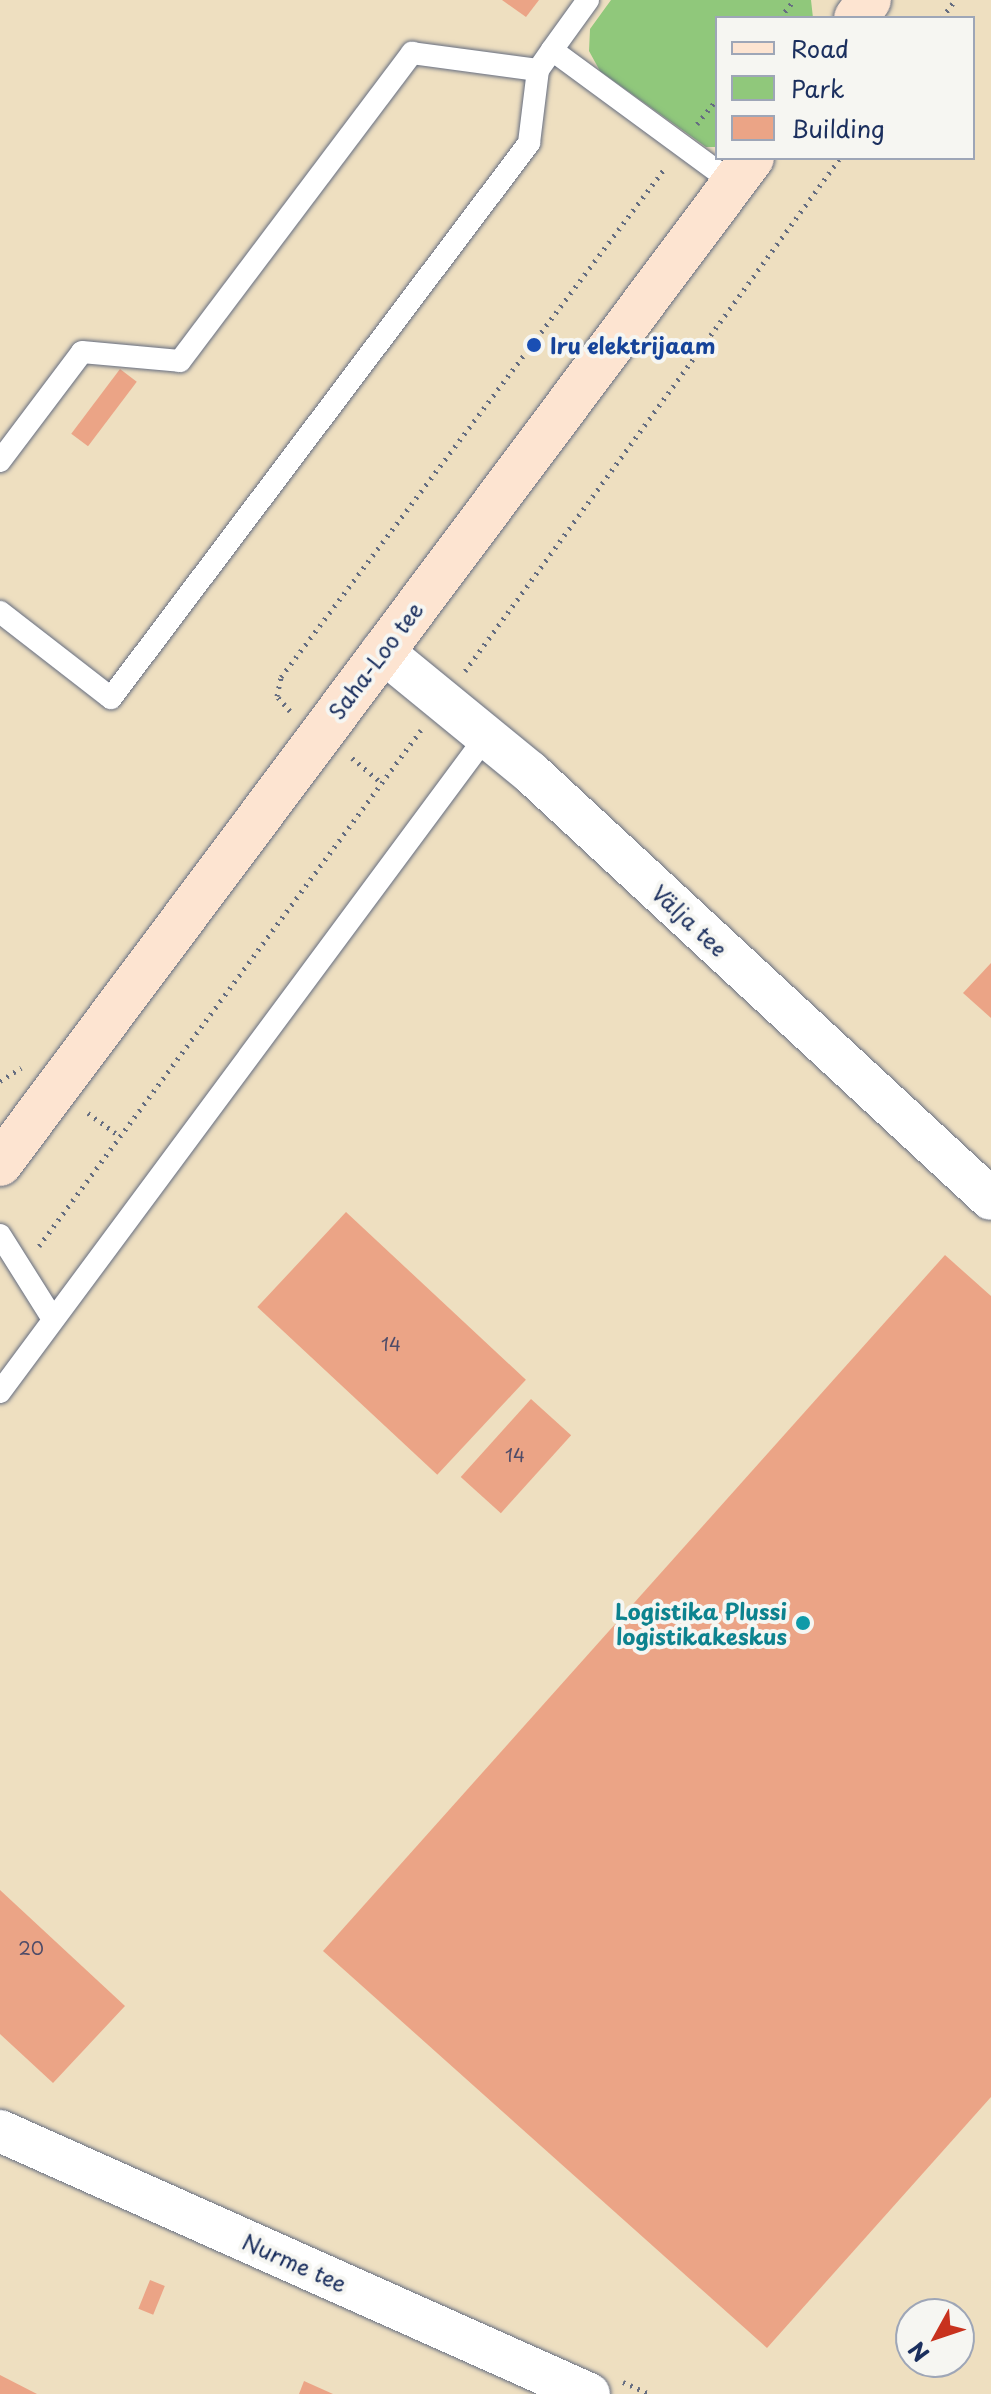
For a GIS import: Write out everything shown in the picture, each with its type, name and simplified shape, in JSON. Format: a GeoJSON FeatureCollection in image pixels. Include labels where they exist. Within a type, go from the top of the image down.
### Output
{"type":"FeatureCollection","features":[{"type":"Feature","properties":{"kind":"main road","name":"Saha-Loo tee"},"geometry":{"type":"LineString","coordinates":[[0,1164],[743,171]]}},
{"type":"Feature","properties":{"kind":"street","name":"Välja tee"},"geometry":{"type":"LineString","coordinates":[[382,651],[485,738],[991,1199]]}},
{"type":"Feature","properties":{"kind":"street","name":"Nurme tee"},"geometry":{"type":"LineString","coordinates":[[0,2131],[589,2394]]}},
{"type":"Feature","properties":{"kind":"lane"},"geometry":{"type":"LineString","coordinates":[[0,612],[111,698],[529,143],[538,70],[588,0]]}},
{"type":"Feature","properties":{"kind":"lane"},"geometry":{"type":"LineString","coordinates":[[552,50],[682,145],[715,159]]}},
{"type":"Feature","properties":{"kind":"lane"},"geometry":{"type":"LineString","coordinates":[[0,461],[82,352],[180,361],[412,53],[538,70]]}},
{"type":"Feature","properties":{"kind":"lane"},"geometry":{"type":"LineString","coordinates":[[717,160],[743,171]]}},
{"type":"Feature","properties":{"kind":"lane"},"geometry":{"type":"LineString","coordinates":[[0,1392],[485,738]]}},
{"type":"Feature","properties":{"kind":"lane"},"geometry":{"type":"LineString","coordinates":[[0,1235],[53,1319]]}},
{"type":"Feature","properties":{"kind":"path"},"geometry":{"type":"LineString","coordinates":[[782,16],[794,0]]}},
{"type":"Feature","properties":{"kind":"path"},"geometry":{"type":"LineString","coordinates":[[382,783],[277,696],[281,677],[715,102]]}},
{"type":"Feature","properties":{"kind":"path"},"geometry":{"type":"LineString","coordinates":[[22,1268],[443,701],[839,160]]}},
{"type":"Feature","properties":{"kind":"green space"},"geometry":{"type":"Polygon","coordinates":[[[611,0],[811,0],[813,16],[715,16],[715,147],[706,147],[600,71],[589,51],[590,29],[611,0]]]}},
{"type":"Feature","properties":{"kind":"building"},"geometry":{"type":"Polygon","coordinates":[[[502,0],[539,0],[526,17],[502,0]]]}},
{"type":"Feature","properties":{"kind":"building"},"geometry":{"type":"Polygon","coordinates":[[[120,369],[137,382],[88,446],[71,434],[120,369]]]}},
{"type":"Feature","properties":{"kind":"building"},"geometry":{"type":"Polygon","coordinates":[[[991,963],[991,1018],[963,993],[991,963]]]}},
{"type":"Feature","properties":{"kind":"building"},"geometry":{"type":"Polygon","coordinates":[[[346,1212],[526,1380],[437,1475],[257,1307],[346,1212]]]}},
{"type":"Feature","properties":{"kind":"building","name":"Logistika Plussi logistikakeskus"},"geometry":{"type":"Polygon","coordinates":[[[945,1255],[991,1296],[991,2097],[767,2348],[323,1951],[945,1255]]]}},
{"type":"Feature","properties":{"kind":"building"},"geometry":{"type":"Polygon","coordinates":[[[531,1399],[571,1435],[501,1513],[461,1477],[531,1399]]]}},
{"type":"Feature","properties":{"kind":"building"},"geometry":{"type":"Polygon","coordinates":[[[0,1890],[125,2006],[53,2083],[0,2034],[0,1890]]]}},
{"type":"Feature","properties":{"kind":"building"},"geometry":{"type":"Polygon","coordinates":[[[150,2280],[165,2286],[153,2315],[138,2309],[150,2280]]]}},
{"type":"Feature","properties":{"kind":"building"},"geometry":{"type":"Polygon","coordinates":[[[0,2375],[37,2394],[0,2394],[0,2375]]]}},
{"type":"Feature","properties":{"kind":"building"},"geometry":{"type":"Polygon","coordinates":[[[304,2381],[333,2394],[299,2394],[304,2381]]]}},
{"type":"Feature","properties":{"kind":"place","name":"Iru elektrijaam"},"geometry":{"type":"Point","coordinates":[534,345]}},
{"type":"Feature","properties":{"kind":"place","name":"Logistika Plussi logistikakeskus"},"geometry":{"type":"Point","coordinates":[803,1623]}}]}
